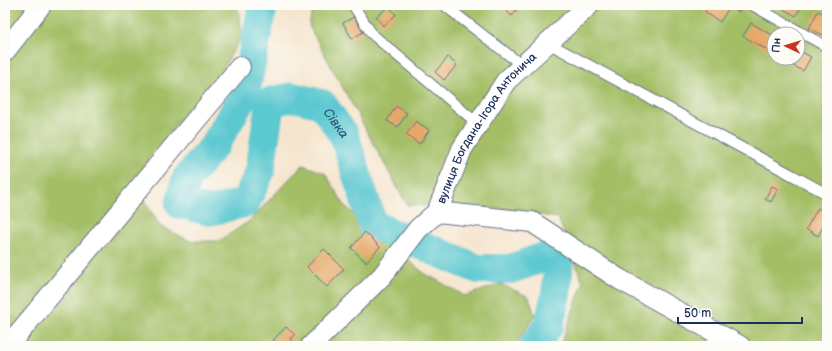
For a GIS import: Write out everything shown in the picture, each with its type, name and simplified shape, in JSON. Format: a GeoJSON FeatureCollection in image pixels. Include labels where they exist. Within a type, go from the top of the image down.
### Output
{"type":"FeatureCollection","features":[{"type":"Feature","properties":{"kind":"street"},"geometry":{"type":"LineString","coordinates":[[5,51],[41,5]]}},
{"type":"Feature","properties":{"kind":"street","name":"вулиця Богдана-Ігора Антонича"},"geometry":{"type":"LineString","coordinates":[[311,346],[382,276],[418,229],[438,212],[462,149],[506,81],[589,5]]}},
{"type":"Feature","properties":{"kind":"street"},"geometry":{"type":"LineString","coordinates":[[8,346],[240,67]]}},
{"type":"Feature","properties":{"kind":"street"},"geometry":{"type":"LineString","coordinates":[[438,212],[532,222],[619,279],[740,346]]}},
{"type":"Feature","properties":{"kind":"lane"},"geometry":{"type":"LineString","coordinates":[[352,5],[372,34],[478,124]]}},
{"type":"Feature","properties":{"kind":"lane"},"geometry":{"type":"LineString","coordinates":[[444,5],[523,66]]}},
{"type":"Feature","properties":{"kind":"lane"},"geometry":{"type":"LineString","coordinates":[[752,5],[827,47]]}},
{"type":"Feature","properties":{"kind":"lane"},"geometry":{"type":"LineString","coordinates":[[548,43],[827,194]]}},
{"type":"Feature","properties":{"kind":"green space"},"geometry":{"type":"Polygon","coordinates":[[[5,5],[234,5],[239,11],[242,36],[212,87],[178,122],[149,158],[144,200],[160,226],[190,241],[219,241],[248,222],[303,165],[325,173],[345,206],[382,239],[424,273],[465,296],[501,284],[529,297],[535,316],[515,346],[5,346],[5,5]]]}},
{"type":"Feature","properties":{"kind":"green space"},"geometry":{"type":"Polygon","coordinates":[[[313,5],[827,5],[827,346],[560,346],[583,283],[558,218],[505,209],[407,205],[309,26],[313,5]]]}},
{"type":"Feature","properties":{"kind":"building"},"geometry":{"type":"Polygon","coordinates":[[[511,5],[520,5],[512,16],[506,11],[511,5]]]}},
{"type":"Feature","properties":{"kind":"building"},"geometry":{"type":"Polygon","coordinates":[[[709,5],[724,5],[729,8],[720,22],[705,12],[709,5]]]}},
{"type":"Feature","properties":{"kind":"building"},"geometry":{"type":"Polygon","coordinates":[[[732,5],[742,6],[739,12],[731,8],[732,5]]]}},
{"type":"Feature","properties":{"kind":"building"},"geometry":{"type":"Polygon","coordinates":[[[785,5],[802,5],[796,16],[783,9],[785,5]]]}},
{"type":"Feature","properties":{"kind":"building"},"geometry":{"type":"Polygon","coordinates":[[[389,6],[396,15],[383,26],[376,17],[389,6]]]}},
{"type":"Feature","properties":{"kind":"building"},"geometry":{"type":"Polygon","coordinates":[[[818,11],[827,16],[827,26],[823,35],[809,28],[818,11]]]}},
{"type":"Feature","properties":{"kind":"building"},"geometry":{"type":"Polygon","coordinates":[[[354,17],[363,32],[352,39],[343,23],[354,17]]]}},
{"type":"Feature","properties":{"kind":"building"},"geometry":{"type":"Polygon","coordinates":[[[751,23],[766,31],[766,49],[743,36],[751,23]]]}},
{"type":"Feature","properties":{"kind":"building"},"geometry":{"type":"Polygon","coordinates":[[[806,54],[811,57],[806,66],[806,54]]]}},
{"type":"Feature","properties":{"kind":"building"},"geometry":{"type":"Polygon","coordinates":[[[448,57],[457,65],[444,80],[435,72],[448,57]]]}},
{"type":"Feature","properties":{"kind":"building"},"geometry":{"type":"Polygon","coordinates":[[[794,66],[806,66],[803,71],[794,66]]]}},
{"type":"Feature","properties":{"kind":"building"},"geometry":{"type":"Polygon","coordinates":[[[396,106],[407,113],[398,127],[387,121],[396,106]]]}},
{"type":"Feature","properties":{"kind":"building"},"geometry":{"type":"Polygon","coordinates":[[[416,121],[429,130],[420,144],[406,135],[416,121]]]}},
{"type":"Feature","properties":{"kind":"building"},"geometry":{"type":"Polygon","coordinates":[[[772,186],[778,189],[771,202],[765,199],[772,186]]]}},
{"type":"Feature","properties":{"kind":"building"},"geometry":{"type":"Polygon","coordinates":[[[818,208],[827,213],[827,219],[818,236],[806,229],[818,208]]]}},
{"type":"Feature","properties":{"kind":"building"},"geometry":{"type":"Polygon","coordinates":[[[365,232],[380,247],[366,262],[351,248],[365,232]]]}},
{"type":"Feature","properties":{"kind":"building"},"geometry":{"type":"Polygon","coordinates":[[[324,249],[344,269],[327,287],[307,267],[324,249]]]}},
{"type":"Feature","properties":{"kind":"building"},"geometry":{"type":"Polygon","coordinates":[[[286,327],[295,335],[291,339],[296,344],[294,346],[280,346],[273,340],[286,327]]]}},
{"type":"Feature","properties":{"kind":"waterway","name":"Сівка"},"geometry":{"type":"LineString","coordinates":[[263,5],[245,93],[214,146],[187,178],[180,204],[210,211],[245,203],[260,172],[270,102],[293,97],[322,104],[344,135],[373,225],[478,269],[510,269],[550,255],[559,261],[556,294],[549,325],[534,346]]}}]}
